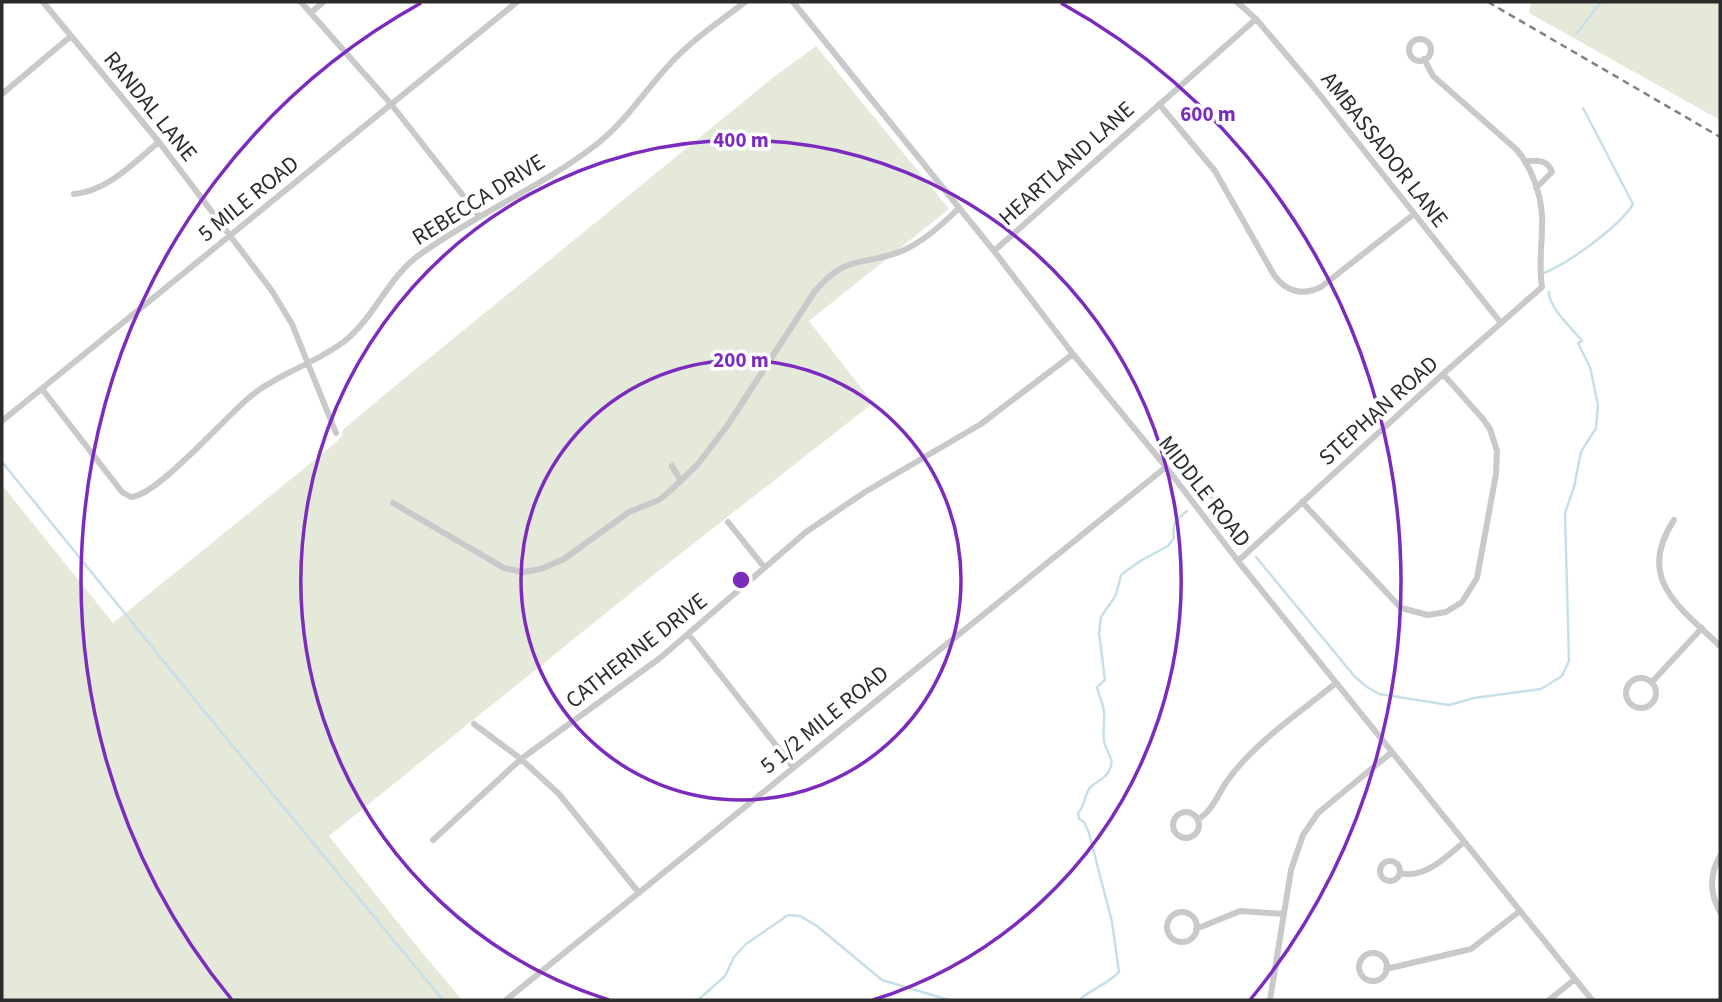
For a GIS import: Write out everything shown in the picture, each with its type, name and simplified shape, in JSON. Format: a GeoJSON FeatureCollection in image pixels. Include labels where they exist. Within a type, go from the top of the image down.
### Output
{"type":"FeatureCollection","features":[{"type":"Feature","properties":{"kind":"street","name":"RANDAL LANE"},"geometry":{"type":"LineString","coordinates":[[43,2],[159,142],[283,307],[336,433]]}},
{"type":"Feature","properties":{"kind":"street"},"geometry":{"type":"LineString","coordinates":[[301,2],[391,104],[480,217]]}},
{"type":"Feature","properties":{"kind":"street"},"geometry":{"type":"LineString","coordinates":[[311,13],[323,2]]}},
{"type":"Feature","properties":{"kind":"street","name":"5 MILE ROAD"},"geometry":{"type":"LineString","coordinates":[[2,421],[517,2]]}},
{"type":"Feature","properties":{"kind":"street","name":"REBECCA DRIVE"},"geometry":{"type":"LineString","coordinates":[[42,389],[122,492],[131,500],[142,495],[193,453],[253,394],[332,350],[356,332],[407,265],[427,249],[564,167],[600,141],[681,53],[745,2]]}},
{"type":"Feature","properties":{"kind":"street","name":"MIDDLE ROAD"},"geometry":{"type":"LineString","coordinates":[[793,2],[1591,1000]]}},
{"type":"Feature","properties":{"kind":"street","name":"AMBASSADOR LANE"},"geometry":{"type":"LineString","coordinates":[[1237,2],[1256,19],[1501,323]]}},
{"type":"Feature","properties":{"kind":"street","name":"HEARTLAND LANE"},"geometry":{"type":"LineString","coordinates":[[994,251],[1256,19]]}},
{"type":"Feature","properties":{"kind":"street"},"geometry":{"type":"LineString","coordinates":[[2,94],[71,36]]}},
{"type":"Feature","properties":{"kind":"street"},"geometry":{"type":"LineString","coordinates":[[1424,60],[1433,76],[1517,150],[1526,161],[1536,188],[1552,172],[1546,163],[1526,161]]}},
{"type":"Feature","properties":{"kind":"street"},"geometry":{"type":"LineString","coordinates":[[1159,104],[1215,171],[1274,275],[1279,282],[1292,290],[1307,292],[1321,287],[1414,214]]}},
{"type":"Feature","properties":{"kind":"street"},"geometry":{"type":"LineString","coordinates":[[74,194],[89,193],[105,186],[159,142]]}},
{"type":"Feature","properties":{"kind":"street","name":"STEPHAN ROAD"},"geometry":{"type":"LineString","coordinates":[[1238,561],[1542,287],[1539,269],[1542,219],[1536,188]]}},
{"type":"Feature","properties":{"kind":"street"},"geometry":{"type":"LineString","coordinates":[[393,503],[504,569],[523,572],[541,569],[564,559],[629,512],[659,500],[681,481],[727,426],[815,291],[829,275],[846,264],[902,251],[947,221],[959,208]]}},
{"type":"Feature","properties":{"kind":"street","name":"CATHERINE DRIVE"},"geometry":{"type":"LineString","coordinates":[[433,840],[522,759],[689,635],[764,567],[836,510],[981,424],[1073,354]]}},
{"type":"Feature","properties":{"kind":"street"},"geometry":{"type":"LineString","coordinates":[[1302,502],[1401,608],[1419,614],[1437,614],[1462,602],[1477,579],[1496,474],[1497,451],[1483,419],[1443,374]]}},
{"type":"Feature","properties":{"kind":"street"},"geometry":{"type":"LineString","coordinates":[[672,466],[681,481]]}},
{"type":"Feature","properties":{"kind":"street","name":"5 1/2 MILE ROAD"},"geometry":{"type":"LineString","coordinates":[[506,1000],[1166,467]]}},
{"type":"Feature","properties":{"kind":"street"},"geometry":{"type":"LineString","coordinates":[[1674,520],[1660,544],[1662,584],[1674,601],[1720,646]]}},
{"type":"Feature","properties":{"kind":"street"},"geometry":{"type":"LineString","coordinates":[[728,522],[764,567]]}},
{"type":"Feature","properties":{"kind":"street"},"geometry":{"type":"LineString","coordinates":[[1652,681],[1702,628]]}},
{"type":"Feature","properties":{"kind":"street"},"geometry":{"type":"LineString","coordinates":[[689,635],[793,766]]}},
{"type":"Feature","properties":{"kind":"street"},"geometry":{"type":"LineString","coordinates":[[1637,678],[1652,681],[1656,690],[1652,704],[1638,708],[1630,703],[1626,693],[1629,684],[1637,678]]}},
{"type":"Feature","properties":{"kind":"street"},"geometry":{"type":"LineString","coordinates":[[1198,819],[1205,815],[1228,779],[1252,752],[1336,683]]}},
{"type":"Feature","properties":{"kind":"street"},"geometry":{"type":"LineString","coordinates":[[474,724],[522,759],[559,794],[639,893]]}},
{"type":"Feature","properties":{"kind":"street"},"geometry":{"type":"LineString","coordinates":[[1270,1000],[1294,859],[1303,835],[1318,813],[1392,752]]}},
{"type":"Feature","properties":{"kind":"street"},"geometry":{"type":"LineString","coordinates":[[1180,813],[1192,813],[1198,819],[1199,828],[1190,838],[1181,837],[1175,832],[1174,820],[1180,813]]}},
{"type":"Feature","properties":{"kind":"street"},"geometry":{"type":"LineString","coordinates":[[1400,873],[1412,876],[1428,869],[1464,842]]}},
{"type":"Feature","properties":{"kind":"street"},"geometry":{"type":"LineString","coordinates":[[1720,856],[1714,867],[1712,887],[1720,912]]}},
{"type":"Feature","properties":{"kind":"street"},"geometry":{"type":"LineString","coordinates":[[1196,929],[1195,919],[1183,912],[1173,914],[1167,926],[1170,936],[1178,941],[1192,937],[1196,929],[1240,911],[1284,914]]}},
{"type":"Feature","properties":{"kind":"street"},"geometry":{"type":"LineString","coordinates":[[1386,969],[1471,949],[1520,911]]}},
{"type":"Feature","properties":{"kind":"street"},"geometry":{"type":"LineString","coordinates":[[1375,954],[1385,961],[1386,969],[1382,977],[1370,981],[1360,973],[1360,964],[1367,955],[1375,954]]}},
{"type":"Feature","properties":{"kind":"street"},"geometry":{"type":"LineString","coordinates":[[1549,1000],[1575,979]]}},
{"type":"Feature","properties":{"kind":"shaded area"},"geometry":{"type":"Polygon","coordinates":[[[1531,2],[1720,2],[1720,120],[1529,13],[1531,2]]]}},
{"type":"Feature","properties":{"kind":"shaded area"},"geometry":{"type":"Polygon","coordinates":[[[816,46],[949,209],[809,321],[873,403],[647,580],[329,836],[462,1000],[2,1000],[2,485],[113,623],[333,445],[342,436],[343,430],[378,400],[775,76],[816,46]]]}},
{"type":"Feature","properties":{"kind":"waterway"},"geometry":{"type":"LineString","coordinates":[[1577,33],[1601,2]]}},
{"type":"Feature","properties":{"kind":"waterway"},"geometry":{"type":"LineString","coordinates":[[1544,273],[1593,243],[1617,223],[1633,204],[1583,108]]}},
{"type":"Feature","properties":{"kind":"waterway"},"geometry":{"type":"LineString","coordinates":[[1256,557],[1355,677],[1379,694],[1449,705],[1474,698],[1541,689],[1562,676],[1569,661],[1565,513],[1574,487],[1581,452],[1596,428],[1598,405],[1590,367],[1578,343],[1582,341],[1552,304],[1549,292]]}},
{"type":"Feature","properties":{"kind":"waterway"},"geometry":{"type":"LineString","coordinates":[[2,462],[443,1000]]}},
{"type":"Feature","properties":{"kind":"waterway"},"geometry":{"type":"LineString","coordinates":[[1204,497],[1213,498],[1247,544]]}},
{"type":"Feature","properties":{"kind":"waterway"},"geometry":{"type":"LineString","coordinates":[[1079,1000],[1119,972],[1112,922],[1089,833],[1078,813],[1089,789],[1102,779],[1111,767],[1104,741],[1104,712],[1097,687],[1105,680],[1099,633],[1101,617],[1116,595],[1121,575],[1168,546],[1174,538],[1175,522],[1187,511]]}},
{"type":"Feature","properties":{"kind":"waterway"},"geometry":{"type":"LineString","coordinates":[[698,1000],[725,976],[734,957],[746,944],[788,915],[800,916],[817,926],[882,980],[949,1000]]}},
{"type":"Feature","properties":{"kind":"railway"},"geometry":{"type":"LineString","coordinates":[[1488,2],[1720,137]]}}]}
